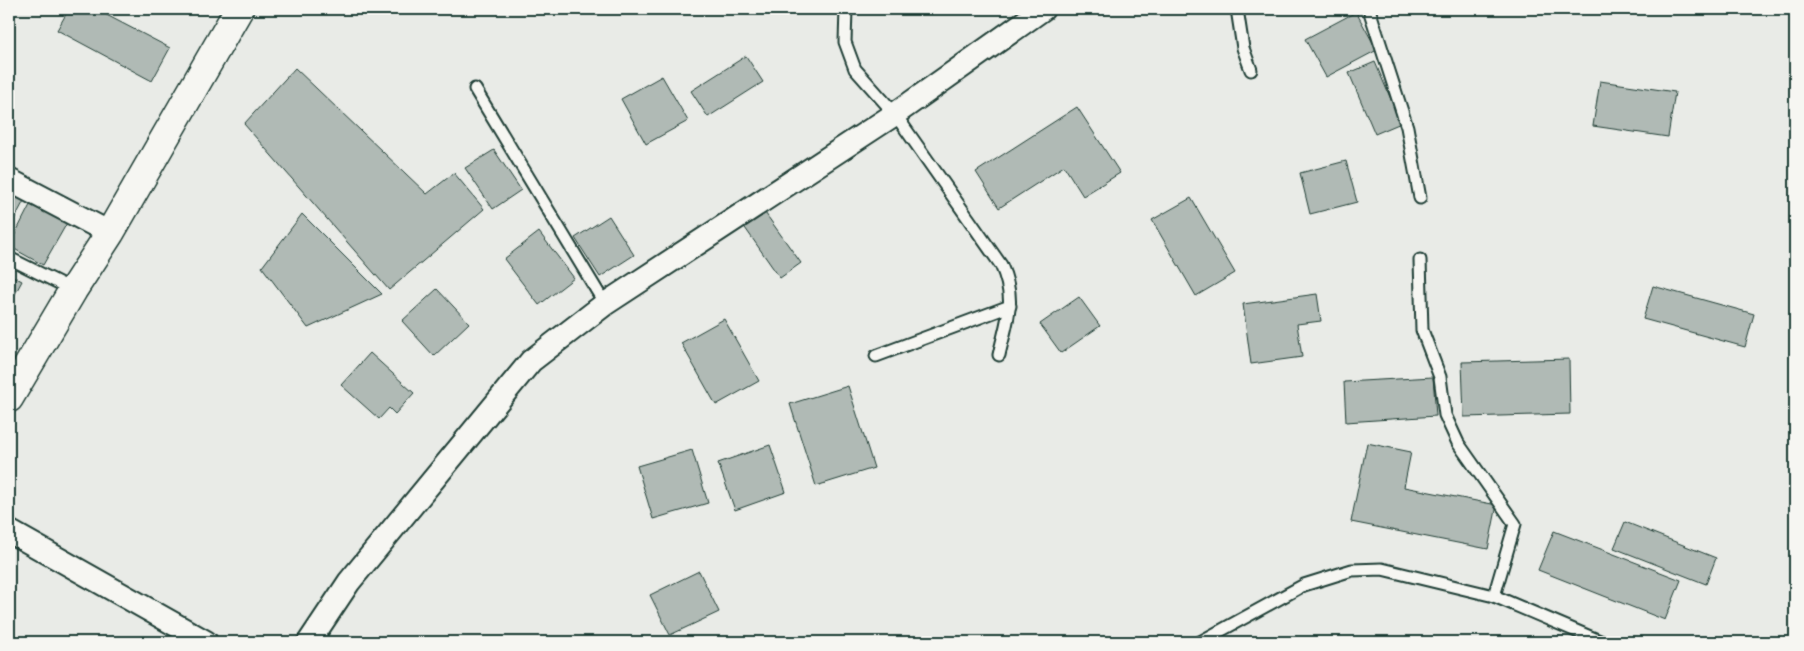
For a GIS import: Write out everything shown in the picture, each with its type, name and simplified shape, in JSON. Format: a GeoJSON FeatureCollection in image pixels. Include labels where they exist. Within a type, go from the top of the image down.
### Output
{"type":"FeatureCollection","features":[{"type":"Feature","properties":{"kind":"street"},"geometry":{"type":"LineString","coordinates":[[9,398],[73,290],[110,233],[239,9]]}},
{"type":"Feature","properties":{"kind":"street"},"geometry":{"type":"LineString","coordinates":[[309,642],[349,582],[531,361],[605,304],[894,114],[1043,9]]}},
{"type":"Feature","properties":{"kind":"street"},"geometry":{"type":"LineString","coordinates":[[9,180],[110,233]]}},
{"type":"Feature","properties":{"kind":"street"},"geometry":{"type":"LineString","coordinates":[[9,531],[206,642]]}},
{"type":"Feature","properties":{"kind":"lane"},"geometry":{"type":"LineString","coordinates":[[846,9],[845,42],[855,69],[894,114],[1001,265],[1010,284],[1010,306],[999,355]]}},
{"type":"Feature","properties":{"kind":"lane"},"geometry":{"type":"LineString","coordinates":[[1237,9],[1243,48],[1251,70]]}},
{"type":"Feature","properties":{"kind":"lane"},"geometry":{"type":"LineString","coordinates":[[1369,9],[1407,127],[1420,198]]}},
{"type":"Feature","properties":{"kind":"lane"},"geometry":{"type":"LineString","coordinates":[[475,89],[605,304]]}},
{"type":"Feature","properties":{"kind":"lane"},"geometry":{"type":"LineString","coordinates":[[9,258],[73,290]]}},
{"type":"Feature","properties":{"kind":"lane"},"geometry":{"type":"LineString","coordinates":[[1420,260],[1422,330],[1440,376],[1445,415],[1458,443],[1515,524],[1494,596]]}},
{"type":"Feature","properties":{"kind":"lane"},"geometry":{"type":"LineString","coordinates":[[876,356],[1010,306]]}},
{"type":"Feature","properties":{"kind":"lane"},"geometry":{"type":"LineString","coordinates":[[1200,642],[1304,585],[1352,570],[1382,569],[1494,596],[1602,642]]}},
{"type":"Feature","properties":{"kind":"building"},"geometry":{"type":"Polygon","coordinates":[[[69,9],[95,9],[170,48],[152,81],[57,30],[69,9]]]}},
{"type":"Feature","properties":{"kind":"building"},"geometry":{"type":"Polygon","coordinates":[[[1356,12],[1377,50],[1326,77],[1305,39],[1356,12]]]}},
{"type":"Feature","properties":{"kind":"building"},"geometry":{"type":"Polygon","coordinates":[[[746,56],[763,82],[708,117],[691,91],[746,56]]]}},
{"type":"Feature","properties":{"kind":"building"},"geometry":{"type":"Polygon","coordinates":[[[1375,62],[1401,123],[1375,134],[1349,73],[1375,62]]]}},
{"type":"Feature","properties":{"kind":"building"},"geometry":{"type":"Polygon","coordinates":[[[295,68],[427,194],[454,173],[484,209],[389,290],[244,124],[295,68]]]}},
{"type":"Feature","properties":{"kind":"building"},"geometry":{"type":"Polygon","coordinates":[[[662,76],[688,121],[646,144],[621,99],[662,76]]]}},
{"type":"Feature","properties":{"kind":"building"},"geometry":{"type":"Polygon","coordinates":[[[1600,81],[1675,92],[1668,137],[1593,126],[1600,81]]]}},
{"type":"Feature","properties":{"kind":"building"},"geometry":{"type":"Polygon","coordinates":[[[1077,107],[1120,173],[1083,196],[1064,166],[999,208],[976,172],[1077,107]]]}},
{"type":"Feature","properties":{"kind":"building"},"geometry":{"type":"Polygon","coordinates":[[[494,150],[521,190],[493,209],[465,168],[494,150]]]}},
{"type":"Feature","properties":{"kind":"building"},"geometry":{"type":"Polygon","coordinates":[[[1346,161],[1357,202],[1310,214],[1300,173],[1346,161]]]}},
{"type":"Feature","properties":{"kind":"building"},"geometry":{"type":"Polygon","coordinates":[[[9,190],[25,199],[9,229],[9,190]]]}},
{"type":"Feature","properties":{"kind":"building"},"geometry":{"type":"Polygon","coordinates":[[[1191,198],[1235,273],[1196,296],[1152,220],[1191,198]]]}},
{"type":"Feature","properties":{"kind":"building"},"geometry":{"type":"Polygon","coordinates":[[[31,203],[67,223],[43,265],[9,246],[31,203]]]}},
{"type":"Feature","properties":{"kind":"building"},"geometry":{"type":"Polygon","coordinates":[[[763,210],[801,263],[780,278],[743,225],[763,210]]]}},
{"type":"Feature","properties":{"kind":"building"},"geometry":{"type":"Polygon","coordinates":[[[302,214],[382,294],[308,328],[262,267],[302,214]]]}},
{"type":"Feature","properties":{"kind":"building"},"geometry":{"type":"Polygon","coordinates":[[[609,216],[634,255],[600,277],[575,238],[609,216]]]}},
{"type":"Feature","properties":{"kind":"building"},"geometry":{"type":"Polygon","coordinates":[[[539,232],[574,278],[539,305],[504,259],[539,232]]]}},
{"type":"Feature","properties":{"kind":"building"},"geometry":{"type":"Polygon","coordinates":[[[9,274],[22,281],[9,305],[9,274]]]}},
{"type":"Feature","properties":{"kind":"building"},"geometry":{"type":"Polygon","coordinates":[[[1653,286],[1754,314],[1745,347],[1643,319],[1653,286]]]}},
{"type":"Feature","properties":{"kind":"building"},"geometry":{"type":"Polygon","coordinates":[[[437,289],[469,323],[434,356],[402,321],[437,289]]]}},
{"type":"Feature","properties":{"kind":"building"},"geometry":{"type":"Polygon","coordinates":[[[1317,294],[1321,321],[1297,324],[1302,357],[1251,364],[1243,304],[1317,294]]]}},
{"type":"Feature","properties":{"kind":"building"},"geometry":{"type":"Polygon","coordinates":[[[1079,297],[1100,326],[1061,353],[1040,324],[1079,297]]]}},
{"type":"Feature","properties":{"kind":"building"},"geometry":{"type":"Polygon","coordinates":[[[724,319],[759,381],[716,405],[681,343],[724,319]]]}},
{"type":"Feature","properties":{"kind":"building"},"geometry":{"type":"Polygon","coordinates":[[[370,353],[414,393],[395,414],[389,408],[379,419],[341,385],[370,353]]]}},
{"type":"Feature","properties":{"kind":"building"},"geometry":{"type":"Polygon","coordinates":[[[1569,359],[1570,414],[1464,417],[1462,362],[1569,359]]]}},
{"type":"Feature","properties":{"kind":"building"},"geometry":{"type":"Polygon","coordinates":[[[1433,377],[1436,416],[1346,422],[1344,382],[1433,377]]]}},
{"type":"Feature","properties":{"kind":"building"},"geometry":{"type":"Polygon","coordinates":[[[848,386],[874,468],[816,486],[790,404],[848,386]]]}},
{"type":"Feature","properties":{"kind":"building"},"geometry":{"type":"Polygon","coordinates":[[[1367,443],[1411,452],[1404,487],[1497,505],[1488,549],[1351,522],[1367,443]]]}},
{"type":"Feature","properties":{"kind":"building"},"geometry":{"type":"Polygon","coordinates":[[[770,445],[786,492],[735,510],[718,463],[770,445]]]}},
{"type":"Feature","properties":{"kind":"building"},"geometry":{"type":"Polygon","coordinates":[[[692,450],[708,503],[653,519],[637,466],[692,450]]]}},
{"type":"Feature","properties":{"kind":"building"},"geometry":{"type":"Polygon","coordinates":[[[1625,522],[1716,558],[1706,584],[1614,548],[1625,522]]]}},
{"type":"Feature","properties":{"kind":"building"},"geometry":{"type":"Polygon","coordinates":[[[1554,531],[1681,580],[1665,620],[1538,570],[1554,531]]]}},
{"type":"Feature","properties":{"kind":"building"},"geometry":{"type":"Polygon","coordinates":[[[699,571],[719,612],[670,635],[650,595],[699,571]]]}}]}
